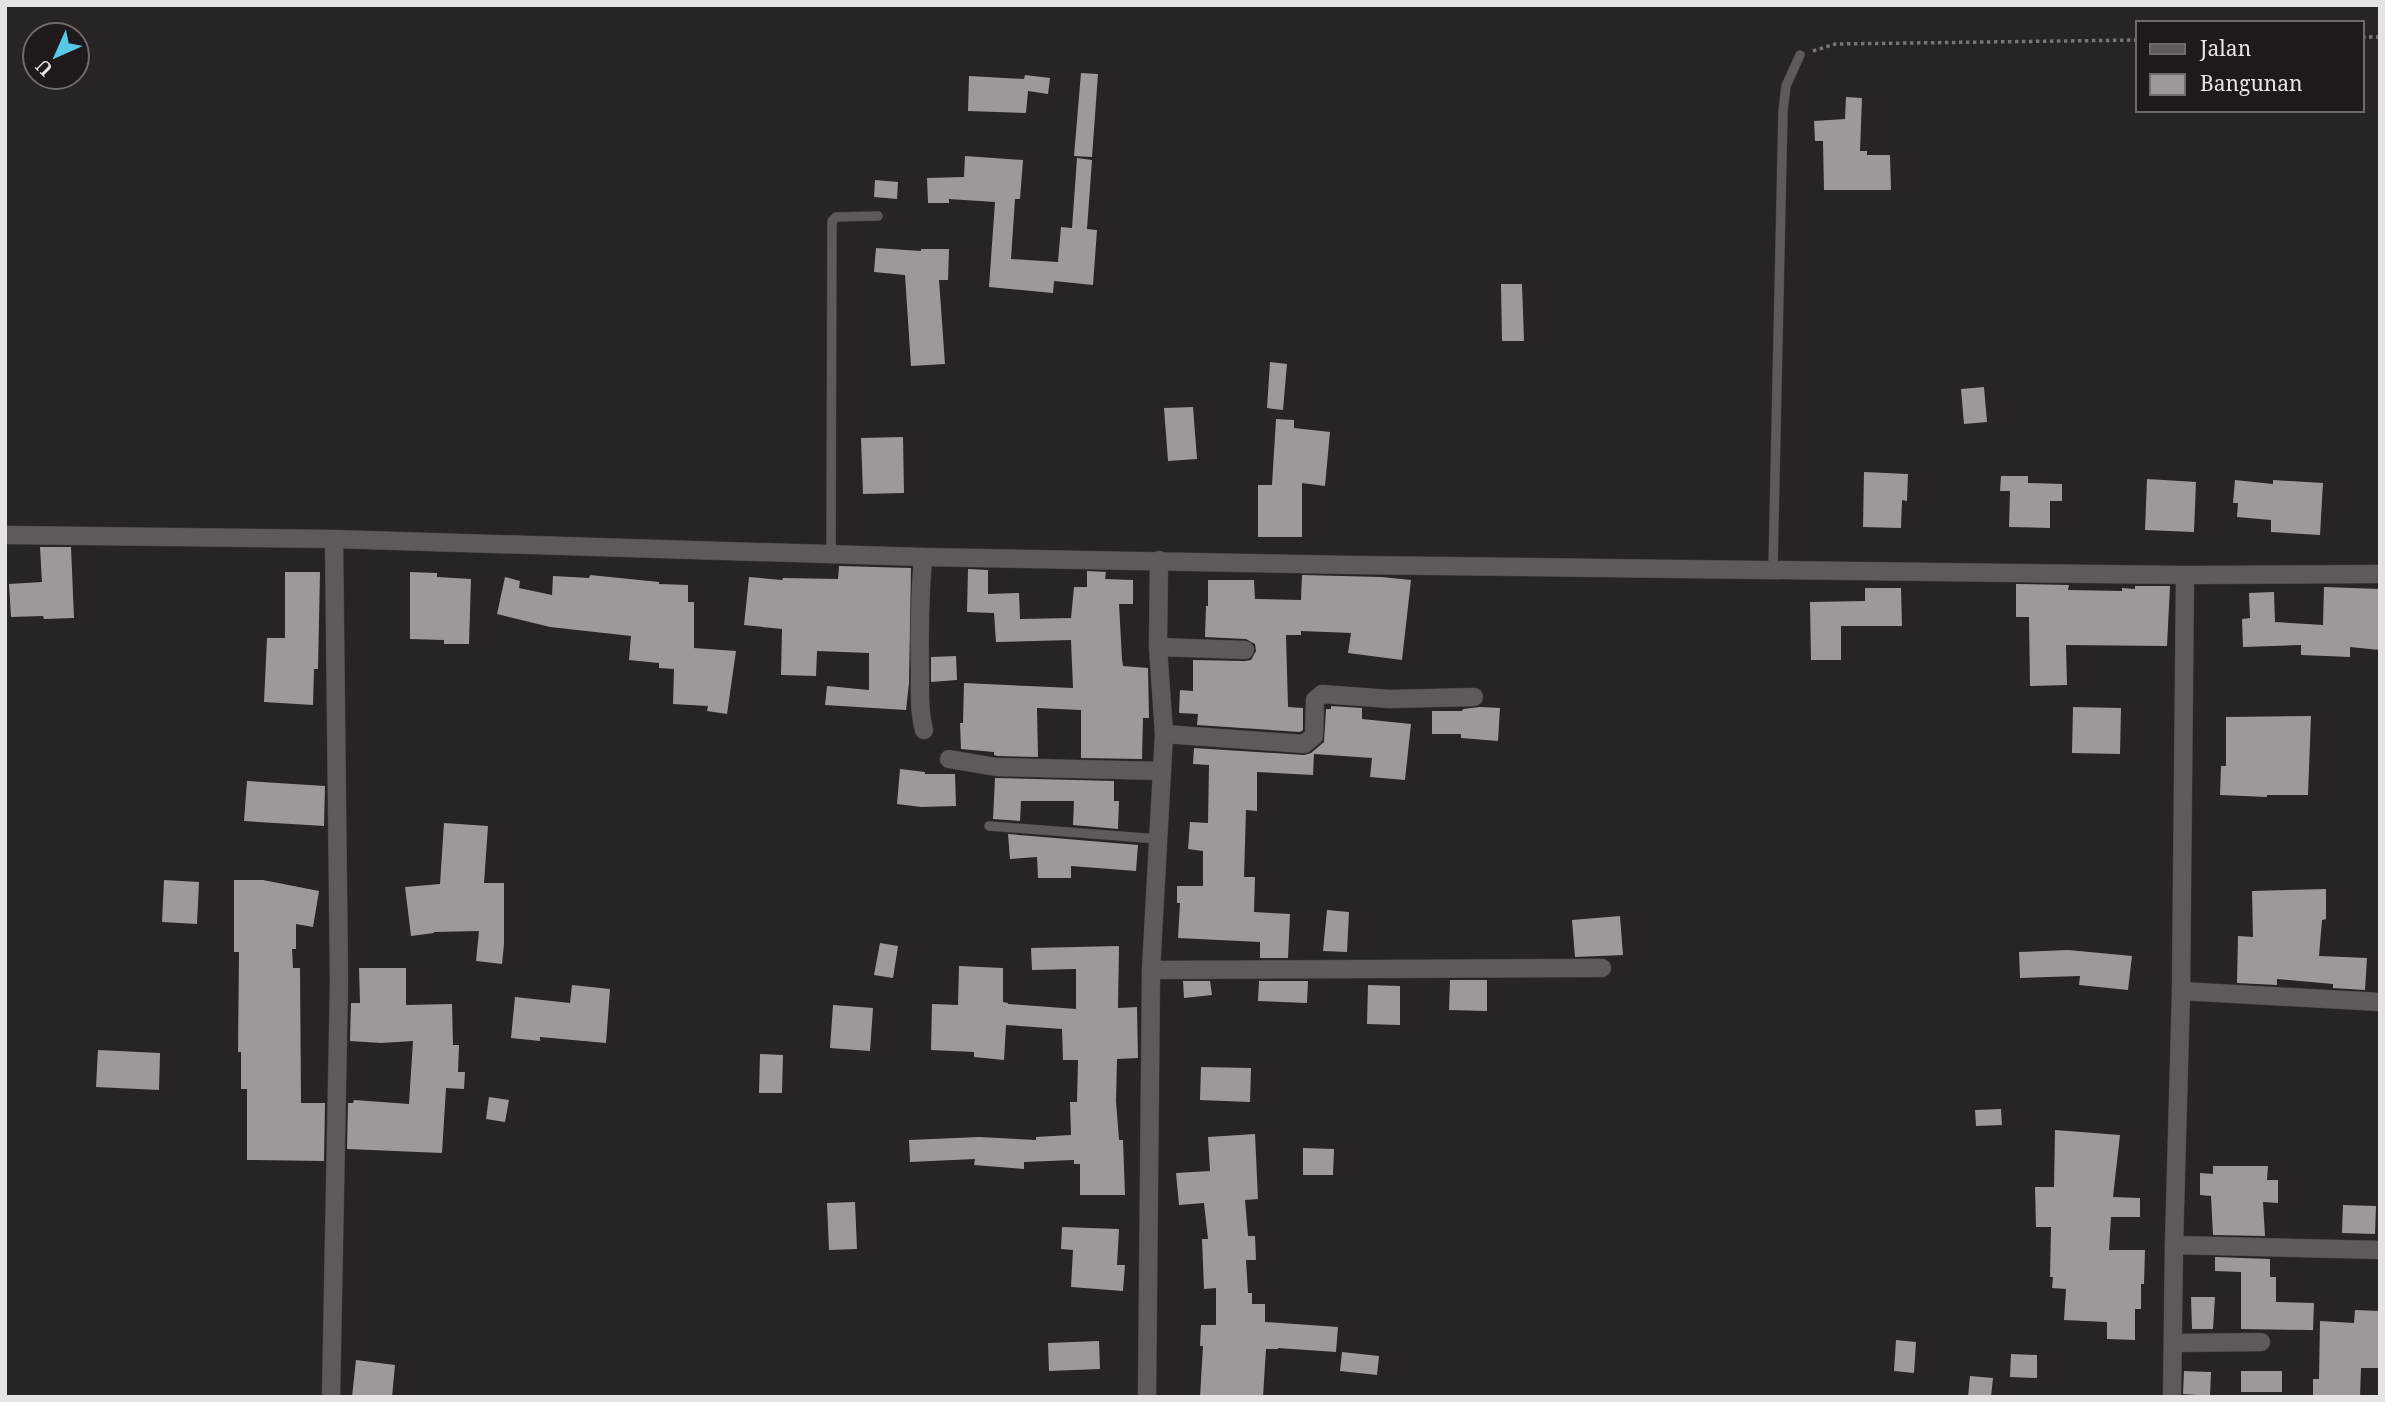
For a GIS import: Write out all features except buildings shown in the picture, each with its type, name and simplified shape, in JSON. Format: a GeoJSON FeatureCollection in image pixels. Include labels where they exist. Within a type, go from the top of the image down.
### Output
{"type":"FeatureCollection","features":[{"type":"Feature","properties":{"kind":"street"},"geometry":{"type":"LineString","coordinates":[[5,535],[334,540],[923,557],[1353,565],[2185,575],[2380,574]]}},
{"type":"Feature","properties":{"kind":"street"},"geometry":{"type":"LineString","coordinates":[[331,1397],[339,982],[334,540]]}},
{"type":"Feature","properties":{"kind":"street"},"geometry":{"type":"LineString","coordinates":[[923,557],[918,616],[919,694],[925,730]]}},
{"type":"Feature","properties":{"kind":"street"},"geometry":{"type":"LineString","coordinates":[[1147,1397],[1151,970],[1164,734],[1158,647],[1159,560]]}},
{"type":"Feature","properties":{"kind":"street"},"geometry":{"type":"LineString","coordinates":[[2172,1397],[2181,991],[2185,575]]}},
{"type":"Feature","properties":{"kind":"street"},"geometry":{"type":"LineString","coordinates":[[1158,647],[1245,650]]}},
{"type":"Feature","properties":{"kind":"street"},"geometry":{"type":"LineString","coordinates":[[1164,734],[1304,744],[1314,736],[1315,700],[1322,695],[1390,699],[1475,697]]}},
{"type":"Feature","properties":{"kind":"street"},"geometry":{"type":"LineString","coordinates":[[949,758],[996,767],[1162,771]]}},
{"type":"Feature","properties":{"kind":"street"},"geometry":{"type":"LineString","coordinates":[[1151,970],[1602,968]]}},
{"type":"Feature","properties":{"kind":"street"},"geometry":{"type":"LineString","coordinates":[[2181,991],[2380,1002]]}},
{"type":"Feature","properties":{"kind":"street"},"geometry":{"type":"LineString","coordinates":[[2174,1245],[2380,1250]]}},
{"type":"Feature","properties":{"kind":"street"},"geometry":{"type":"LineString","coordinates":[[2174,1343],[2260,1342]]}},
{"type":"Feature","properties":{"kind":"lane"},"geometry":{"type":"LineString","coordinates":[[1773,568],[1783,111],[1787,86],[1800,55]]}},
{"type":"Feature","properties":{"kind":"lane"},"geometry":{"type":"LineString","coordinates":[[831,553],[832,225],[836,218],[878,216]]}},
{"type":"Feature","properties":{"kind":"lane"},"geometry":{"type":"LineString","coordinates":[[989,826],[1158,839]]}},
{"type":"Feature","properties":{"kind":"path"},"geometry":{"type":"LineString","coordinates":[[1800,55],[1835,44],[2136,40]]}}]}
